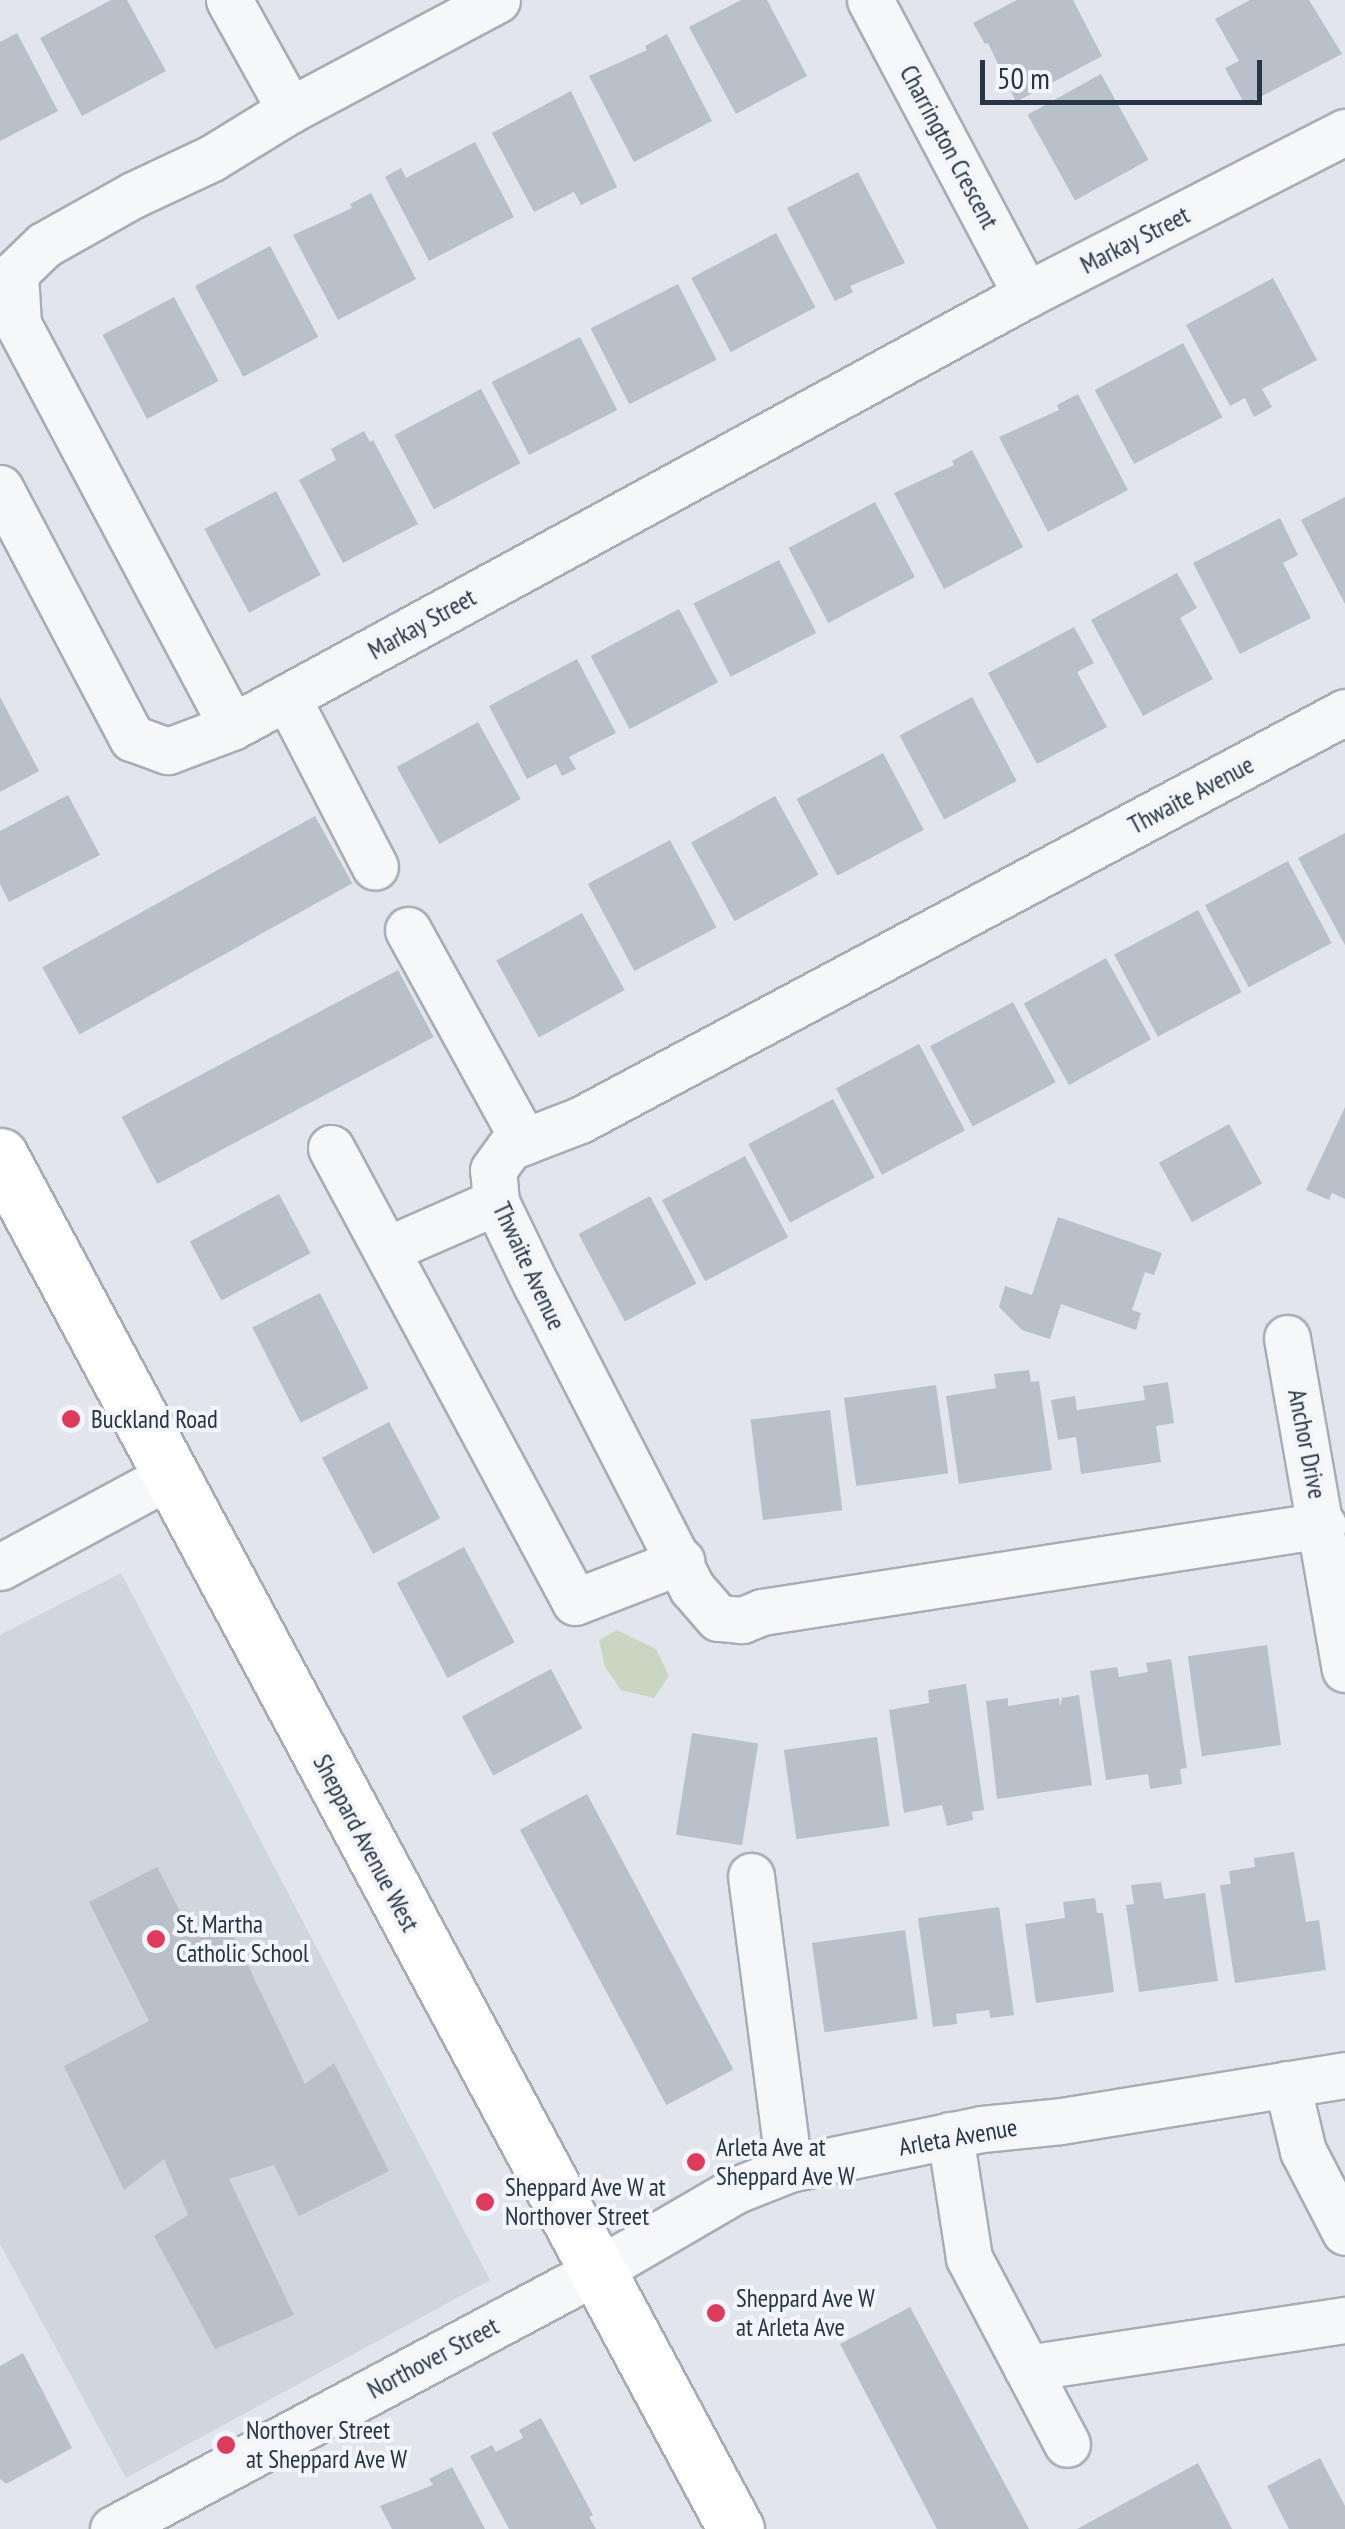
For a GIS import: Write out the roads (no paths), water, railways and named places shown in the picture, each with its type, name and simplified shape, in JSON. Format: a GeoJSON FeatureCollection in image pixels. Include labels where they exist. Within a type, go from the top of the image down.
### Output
{"type":"FeatureCollection","features":[{"type":"Feature","properties":{"kind":"main road","name":"Sheppard Avenue West"},"geometry":{"type":"LineString","coordinates":[[0,1156],[736,2529]]}},
{"type":"Feature","properties":{"kind":"street"},"geometry":{"type":"LineString","coordinates":[[229,0],[290,110]]}},
{"type":"Feature","properties":{"kind":"street"},"geometry":{"type":"LineString","coordinates":[[232,727],[8,309],[14,272],[44,245],[133,194],[212,158],[290,110],[498,0]]}},
{"type":"Feature","properties":{"kind":"street","name":"Charrington Crescent"},"geometry":{"type":"LineString","coordinates":[[870,0],[1026,295]]}},
{"type":"Feature","properties":{"kind":"street","name":"Markay Street"},"geometry":{"type":"LineString","coordinates":[[0,488],[132,738],[168,751],[232,727],[1026,295],[1345,132]]}},
{"type":"Feature","properties":{"kind":"street"},"geometry":{"type":"LineString","coordinates":[[287,697],[375,867]]}},
{"type":"Feature","properties":{"kind":"street","name":"Thwaite Avenue"},"geometry":{"type":"LineString","coordinates":[[1323,1525],[762,1612],[742,1620],[718,1618],[705,1608],[496,1202],[493,1170],[510,1147],[580,1120],[1345,712]]}},
{"type":"Feature","properties":{"kind":"street"},"geometry":{"type":"LineString","coordinates":[[408,930],[524,1141]]}},
{"type":"Feature","properties":{"kind":"street"},"geometry":{"type":"LineString","coordinates":[[331,1148],[575,1602],[681,1561]]}},
{"type":"Feature","properties":{"kind":"street"},"geometry":{"type":"LineString","coordinates":[[386,1250],[496,1202]]}},
{"type":"Feature","properties":{"kind":"street","name":"Anchor Drive"},"geometry":{"type":"LineString","coordinates":[[1287,1338],[1323,1525],[1345,1669]]}},
{"type":"Feature","properties":{"kind":"street"},"geometry":{"type":"LineString","coordinates":[[0,1568],[170,1476]]}},
{"type":"Feature","properties":{"kind":"street"},"geometry":{"type":"LineString","coordinates":[[750,1876],[789,2169]]}},
{"type":"Feature","properties":{"kind":"street","name":"Arleta Avenue"},"geometry":{"type":"LineString","coordinates":[[595,2272],[736,2190],[789,2169],[950,2135],[1345,2076]]}},
{"type":"Feature","properties":{"kind":"street"},"geometry":{"type":"LineString","coordinates":[[1288,2084],[1303,2152],[1345,2232]]}},
{"type":"Feature","properties":{"kind":"street"},"geometry":{"type":"LineString","coordinates":[[950,2135],[969,2258],[1067,2444]]}},
{"type":"Feature","properties":{"kind":"street","name":"Northover Street"},"geometry":{"type":"LineString","coordinates":[[113,2529],[595,2272]]}},
{"type":"Feature","properties":{"kind":"street"},"geometry":{"type":"LineString","coordinates":[[1027,2368],[1345,2320]]}},
{"type":"Feature","properties":{"kind":"place","name":"Buckland Road"},"geometry":{"type":"Point","coordinates":[71,1419]}},
{"type":"Feature","properties":{"kind":"place","name":"St. Martha Catholic School"},"geometry":{"type":"Point","coordinates":[156,1939]}},
{"type":"Feature","properties":{"kind":"place","name":"Arleta Ave at Sheppard Ave W"},"geometry":{"type":"Point","coordinates":[696,2162]}},
{"type":"Feature","properties":{"kind":"place","name":"Sheppard Ave W at Northover Street"},"geometry":{"type":"Point","coordinates":[485,2202]}},
{"type":"Feature","properties":{"kind":"place","name":"Sheppard Ave W at Arleta Ave"},"geometry":{"type":"Point","coordinates":[716,2313]}},
{"type":"Feature","properties":{"kind":"place","name":"Northover Street at Sheppard Ave W"},"geometry":{"type":"Point","coordinates":[226,2445]}}]}
